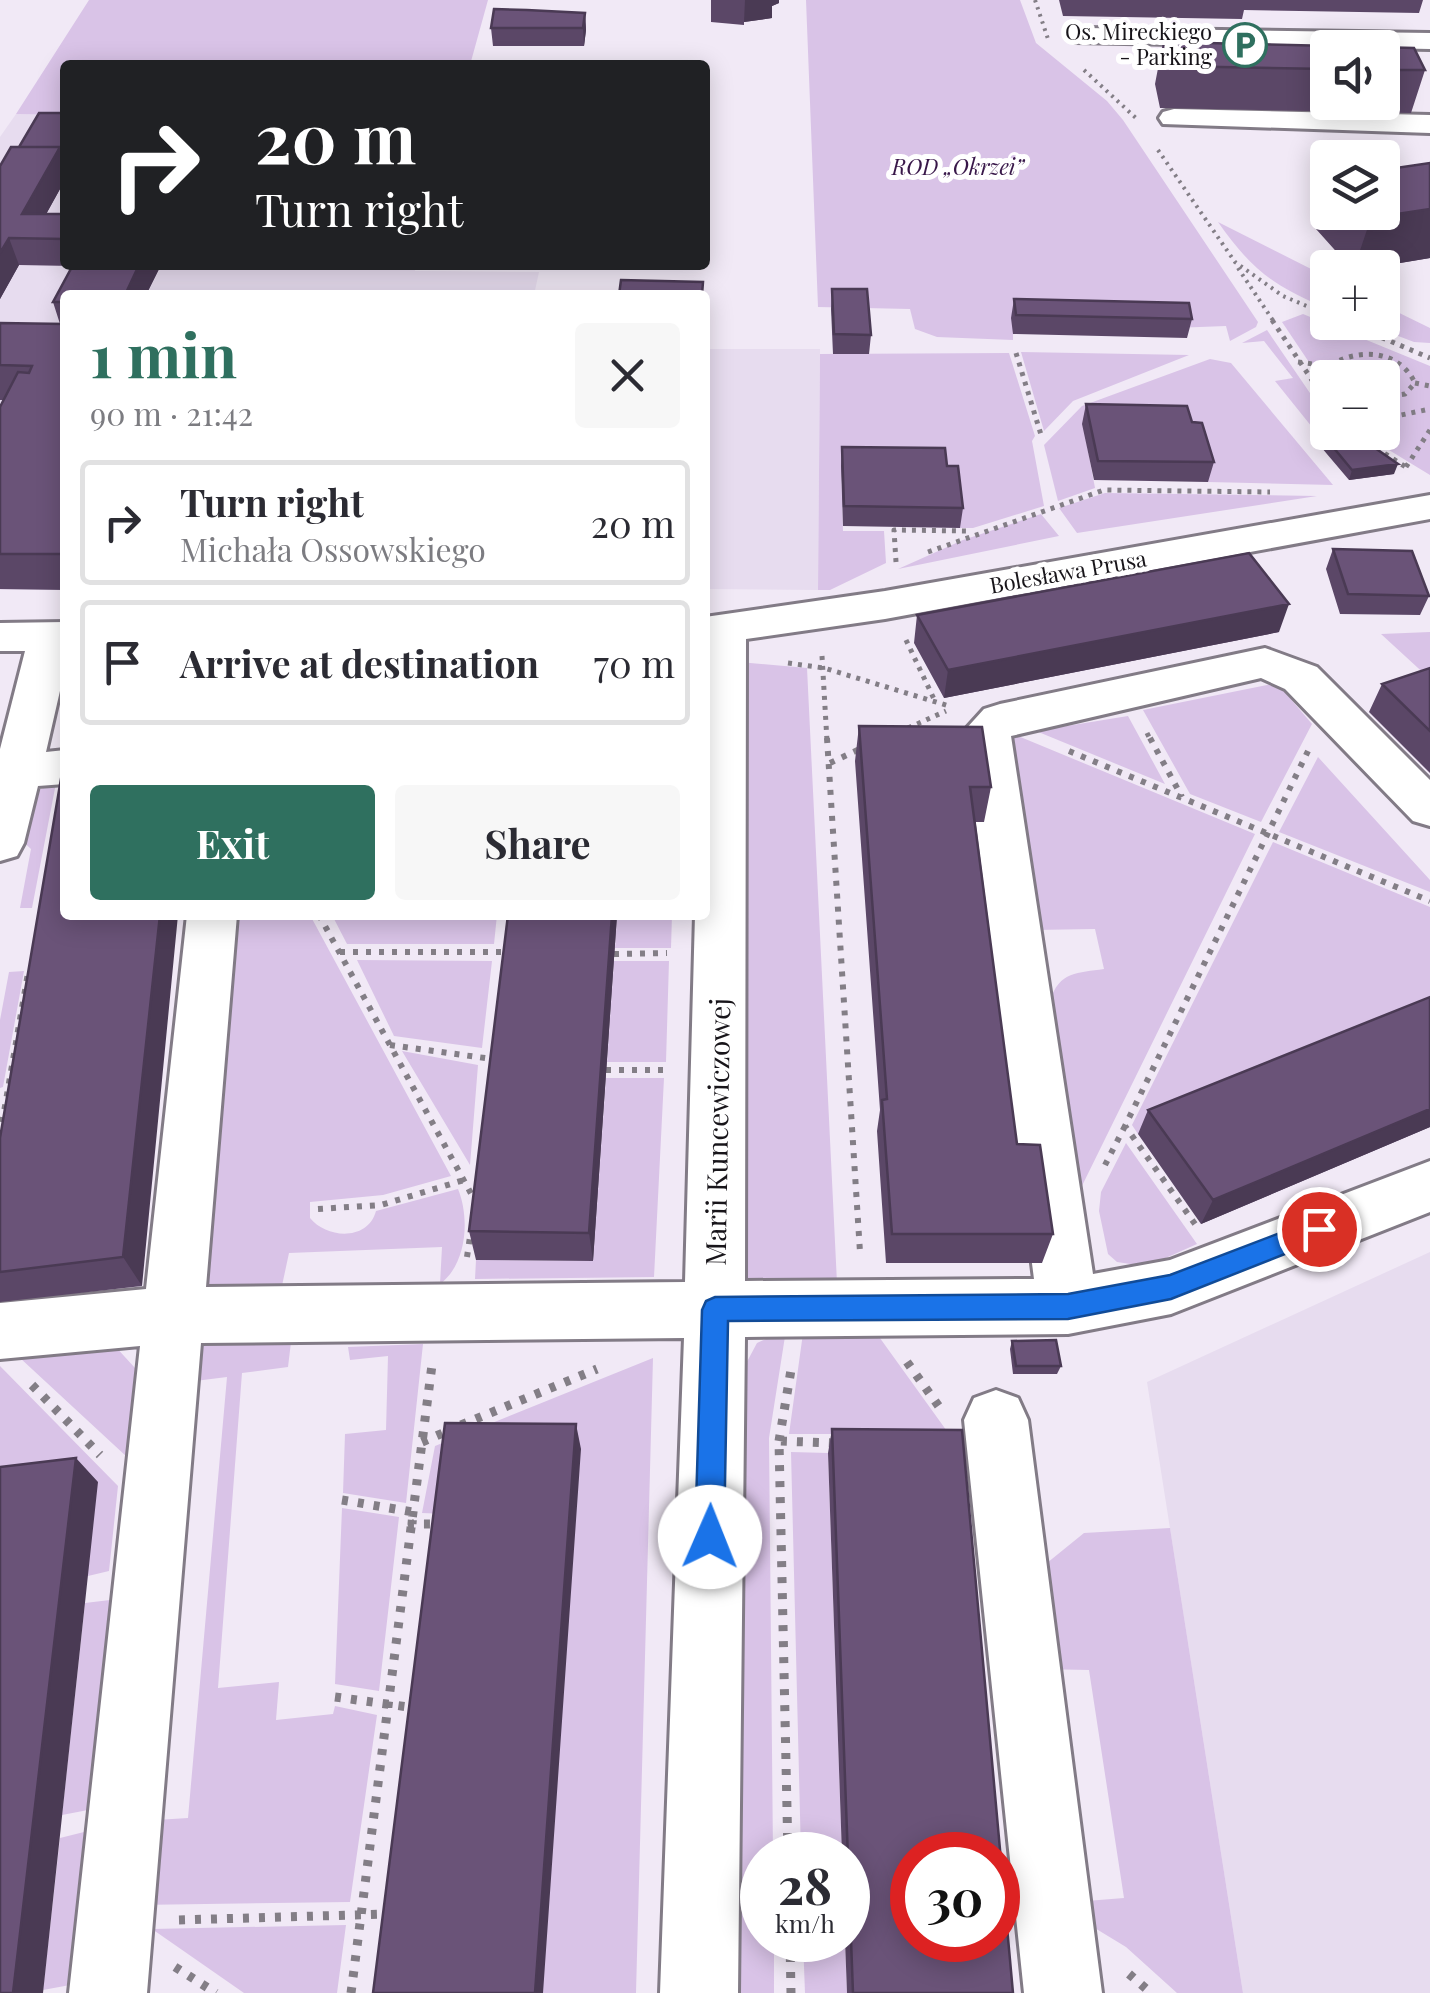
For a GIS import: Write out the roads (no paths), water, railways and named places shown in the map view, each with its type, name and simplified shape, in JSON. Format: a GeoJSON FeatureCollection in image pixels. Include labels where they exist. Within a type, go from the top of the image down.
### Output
{"type":"FeatureCollection","features":[{"type":"Feature","properties":{"kind":"street"},"geometry":{"type":"LineString","coordinates":[[1078,47],[1427,46]]}},
{"type":"Feature","properties":{"kind":"street"},"geometry":{"type":"LineString","coordinates":[[1174,118],[1430,124]]}},
{"type":"Feature","properties":{"kind":"street","name":"Bolesława Prusa"},"geometry":{"type":"LineString","coordinates":[[715,631],[1423,490]]}},
{"type":"Feature","properties":{"kind":"street","name":"Marii Kuncewiczowej"},"geometry":{"type":"LineString","coordinates":[[699,1993],[715,1310],[715,631]]}},
{"type":"Feature","properties":{"kind":"street"},"geometry":{"type":"LineString","coordinates":[[0,637],[58,636],[0,843]]}},
{"type":"Feature","properties":{"kind":"street"},"geometry":{"type":"LineString","coordinates":[[1068,1306],[987,731],[1000,720],[1266,664],[1301,678],[1430,809]]}},
{"type":"Feature","properties":{"kind":"street"},"geometry":{"type":"LineString","coordinates":[[18,771],[60,767]]}},
{"type":"Feature","properties":{"kind":"street"},"geometry":{"type":"LineString","coordinates":[[108,1993],[212,920]]}},
{"type":"Feature","properties":{"kind":"street"},"geometry":{"type":"LineString","coordinates":[[0,1331],[174,1315],[1068,1306],[1171,1287],[1430,1186]]}},
{"type":"Feature","properties":{"kind":"street"},"geometry":{"type":"LineString","coordinates":[[971,1419],[1063,1993]]}},
{"type":"Feature","properties":{"kind":"place","name":"Os. Mireckiego - Parking"},"geometry":{"type":"Point","coordinates":[1245,45]}},
{"type":"Feature","properties":{"kind":"park label","name":"ROD „Okrzei”"},"geometry":{"type":"Point","coordinates":[958,167]}}]}
